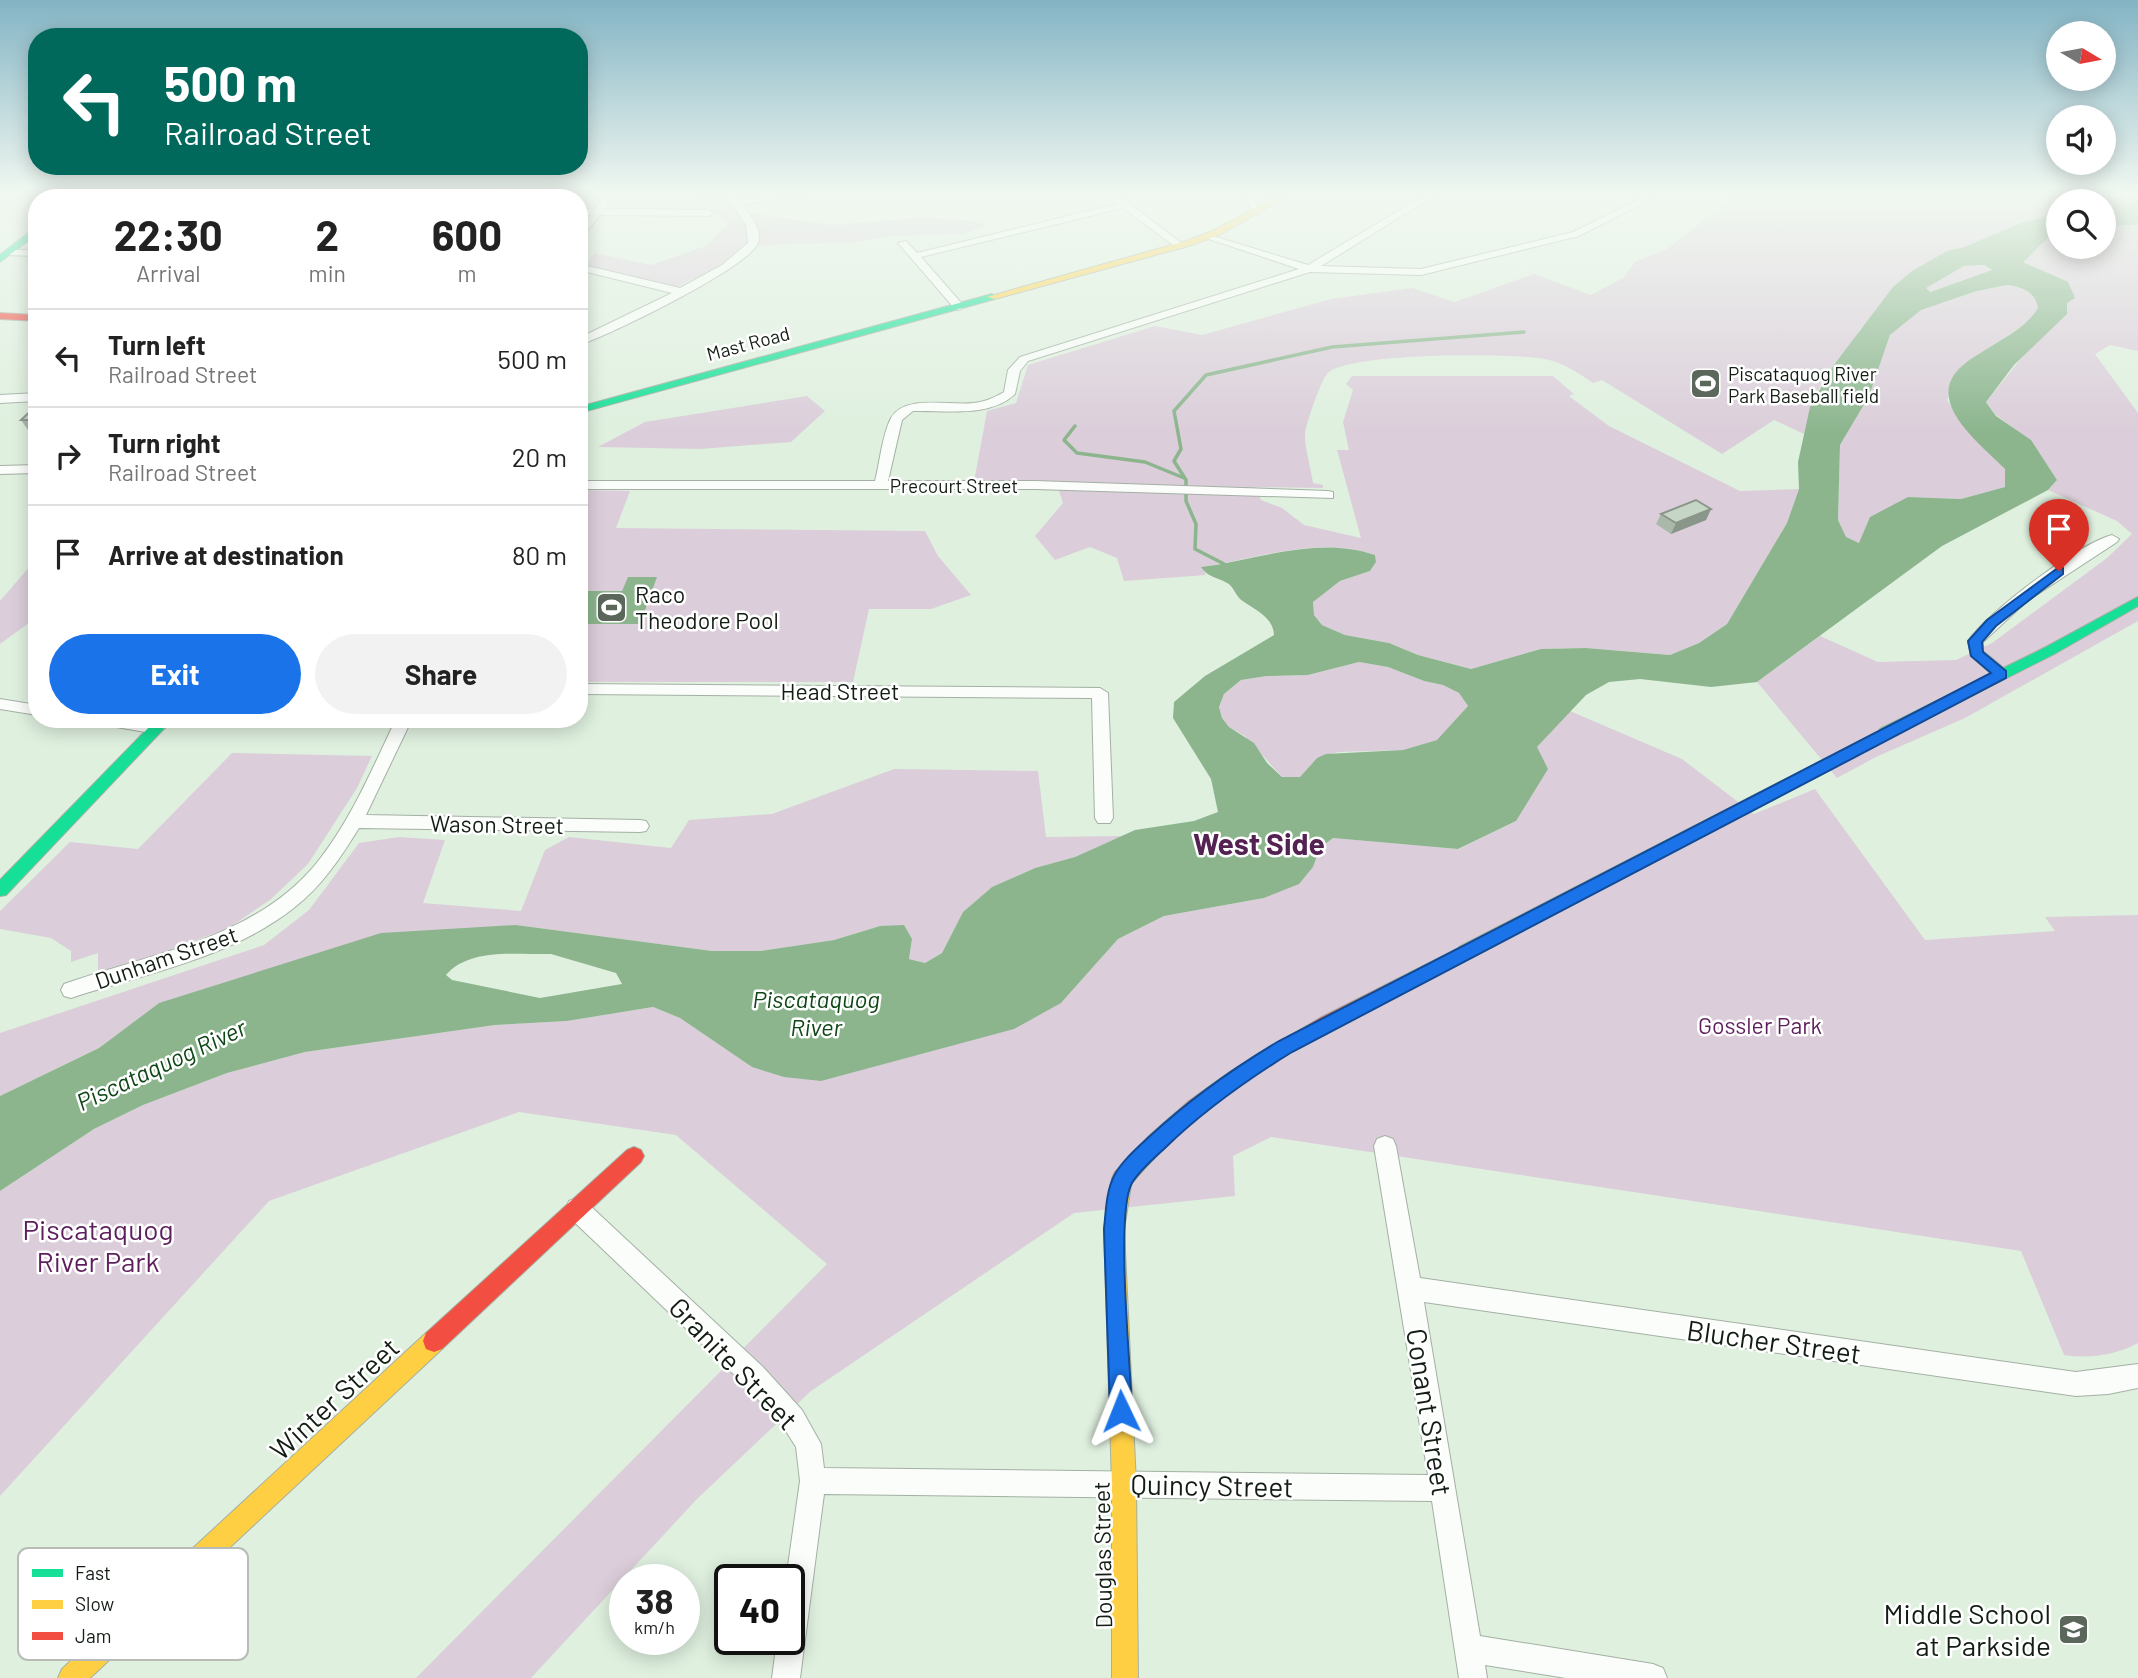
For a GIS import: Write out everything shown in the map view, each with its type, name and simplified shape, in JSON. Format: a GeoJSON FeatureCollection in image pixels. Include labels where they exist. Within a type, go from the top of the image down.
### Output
{"type":"FeatureCollection","features":[{"type":"Feature","properties":{"kind":"street"},"geometry":{"type":"LineString","coordinates":[[609,274],[678,291]]}},
{"type":"Feature","properties":{"kind":"street"},"geometry":{"type":"LineString","coordinates":[[588,337],[711,274]]}},
{"type":"Feature","properties":{"kind":"street"},"geometry":{"type":"LineString","coordinates":[[931,274],[959,307]]}},
{"type":"Feature","properties":{"kind":"street","name":"Mast Road"},"geometry":{"type":"LineString","coordinates":[[588,408],[1077,274]]}},
{"type":"Feature","properties":{"kind":"street"},"geometry":{"type":"LineString","coordinates":[[881,485],[896,420],[902,412],[911,408],[967,407],[998,402],[1009,394],[1018,363],[1035,355],[1292,274]]}},
{"type":"Feature","properties":{"kind":"street"},"geometry":{"type":"LineString","coordinates":[[0,316],[28,318]]}},
{"type":"Feature","properties":{"kind":"street"},"geometry":{"type":"LineString","coordinates":[[0,399],[28,397]]}},
{"type":"Feature","properties":{"kind":"street"},"geometry":{"type":"LineString","coordinates":[[0,470],[28,469]]}},
{"type":"Feature","properties":{"kind":"street","name":"Precourt Street"},"geometry":{"type":"LineString","coordinates":[[588,485],[1136,488],[1328,495]]}},
{"type":"Feature","properties":{"kind":"street"},"geometry":{"type":"LineString","coordinates":[[2001,674],[1976,653],[1975,641],[1991,623],[2018,601],[2059,571],[2112,539]]}},
{"type":"Feature","properties":{"kind":"street","name":"Douglas Street"},"geometry":{"type":"LineString","coordinates":[[1125,1678],[1124,1484],[1114,1229],[1116,1203],[1122,1180],[1130,1170],[1191,1111],[1227,1082],[1275,1052],[2051,650],[2138,601]]}},
{"type":"Feature","properties":{"kind":"street","name":"Head Street"},"geometry":{"type":"LineString","coordinates":[[588,689],[1100,693],[1104,818]]}},
{"type":"Feature","properties":{"kind":"street"},"geometry":{"type":"LineString","coordinates":[[0,704],[28,709]]}},
{"type":"Feature","properties":{"kind":"street"},"geometry":{"type":"LineString","coordinates":[[0,890],[8,873],[158,728]]}},
{"type":"Feature","properties":{"kind":"street","name":"Dunham Street"},"geometry":{"type":"LineString","coordinates":[[71,990],[239,933],[288,902],[316,875],[354,821],[400,728]]}},
{"type":"Feature","properties":{"kind":"street","name":"Wason Street"},"geometry":{"type":"LineString","coordinates":[[354,821],[640,826]]}},
{"type":"Feature","properties":{"kind":"street","name":"Conant Street"},"geometry":{"type":"LineString","coordinates":[[1385,1146],[1473,1678]]}},
{"type":"Feature","properties":{"kind":"street","name":"Winter Street"},"geometry":{"type":"LineString","coordinates":[[212,1548],[634,1156]]}},
{"type":"Feature","properties":{"kind":"street","name":"Granite Street"},"geometry":{"type":"LineString","coordinates":[[578,1209],[733,1355],[793,1419],[808,1444],[813,1481],[786,1678]]}},
{"type":"Feature","properties":{"kind":"street","name":"Blucher Street"},"geometry":{"type":"LineString","coordinates":[[1410,1288],[2076,1384],[2137,1377]]}},
{"type":"Feature","properties":{"kind":"street","name":"Quincy Street"},"geometry":{"type":"LineString","coordinates":[[813,1481],[1443,1488]]}},
{"type":"Feature","properties":{"kind":"street"},"geometry":{"type":"LineString","coordinates":[[1468,1648],[1653,1678]]}},
{"type":"Feature","properties":{"kind":"street","name":"Winter Street"},"geometry":{"type":"LineString","coordinates":[[71,1678],[90,1660]]}},
{"type":"Feature","properties":{"kind":"green space"},"geometry":{"type":"Polygon","coordinates":[[[624,274],[703,274],[676,287],[624,274]]]}},
{"type":"Feature","properties":{"kind":"green space"},"geometry":{"type":"Polygon","coordinates":[[[1533,274],[1591,295],[1626,274],[1921,274],[1860,329],[1834,364],[1819,389],[1804,434],[1774,420],[1722,454],[1602,380],[1593,383],[1570,368],[1552,361],[1527,357],[1467,355],[1396,358],[1341,367],[1324,378],[1305,435],[1313,483],[1323,485],[1323,488],[1256,487],[1261,500],[1282,508],[1304,525],[1361,538],[1337,450],[1349,450],[1343,422],[1353,390],[1346,384],[1352,376],[1553,376],[1574,394],[1569,396],[1609,426],[1740,491],[1799,489],[1787,523],[1727,624],[1699,643],[1670,655],[1586,648],[1541,649],[1471,669],[1418,655],[1389,643],[1345,635],[1322,625],[1314,615],[1313,602],[1340,581],[1370,571],[1376,562],[1375,555],[1332,547],[1288,550],[1202,567],[1206,575],[1124,581],[1117,558],[1090,547],[1055,560],[1035,536],[1063,503],[1056,482],[974,482],[987,411],[1016,403],[1028,365],[1155,326],[1202,335],[1331,299],[1412,288],[1455,302],[1533,274]]]}},
{"type":"Feature","properties":{"kind":"green space"},"geometry":{"type":"Polygon","coordinates":[[[1949,274],[1980,274],[1929,292],[1925,288],[1949,274]]]}},
{"type":"Feature","properties":{"kind":"green space"},"geometry":{"type":"Polygon","coordinates":[[[2048,274],[2138,274],[2138,351],[2110,345],[2095,354],[2138,413],[2138,621],[1965,718],[1876,757],[1837,778],[1757,682],[1820,636],[1878,662],[1956,660],[1992,643],[2107,558],[2132,534],[2117,521],[2048,490],[2057,480],[2031,441],[1996,415],[1986,402],[2028,350],[2048,274]]]}},
{"type":"Feature","properties":{"kind":"green space"},"geometry":{"type":"Polygon","coordinates":[[[2007,285],[2027,291],[2038,308],[2029,321],[1961,367],[1947,400],[1965,428],[2005,469],[2005,487],[1961,499],[1908,497],[1859,543],[1846,538],[1838,520],[1840,445],[1869,396],[1890,335],[1921,310],[1977,291],[2007,285]]]}},
{"type":"Feature","properties":{"kind":"green space"},"geometry":{"type":"Polygon","coordinates":[[[807,396],[825,411],[791,442],[700,449],[598,447],[645,422],[807,396]]]}},
{"type":"Feature","properties":{"kind":"green space"},"geometry":{"type":"Polygon","coordinates":[[[588,490],[630,491],[616,528],[925,531],[938,556],[971,595],[931,609],[869,609],[853,682],[588,682],[588,490]]]}},
{"type":"Feature","properties":{"kind":"green space"},"geometry":{"type":"Polygon","coordinates":[[[28,568],[28,624],[0,644],[0,601],[28,568]]]}},
{"type":"Feature","properties":{"kind":"green space"},"geometry":{"type":"Polygon","coordinates":[[[1359,662],[1388,667],[1424,681],[1443,685],[1459,693],[1468,706],[1438,740],[1403,750],[1338,752],[1317,758],[1300,777],[1282,777],[1245,736],[1229,727],[1222,718],[1219,707],[1224,694],[1241,680],[1308,675],[1359,662]]]}},
{"type":"Feature","properties":{"kind":"green space"},"geometry":{"type":"Polygon","coordinates":[[[1570,711],[1682,759],[1754,814],[1815,789],[1925,940],[2055,931],[2045,917],[2138,915],[2138,1343],[2102,1355],[2064,1355],[2021,1251],[1271,1137],[1233,1156],[1235,1196],[1074,1213],[811,1391],[696,1500],[637,1564],[609,1564],[609,1594],[531,1678],[416,1678],[827,1264],[676,1135],[519,1112],[269,1201],[0,1496],[0,1191],[94,1129],[143,1105],[227,1073],[305,1052],[495,1025],[567,1021],[653,1007],[680,1018],[752,1067],[1061,1003],[1118,939],[1164,916],[1264,898],[1313,867],[1320,848],[1333,838],[1459,849],[1516,821],[1537,747],[1570,711]]]}},
{"type":"Feature","properties":{"kind":"green space"},"geometry":{"type":"Polygon","coordinates":[[[232,753],[372,756],[357,788],[308,864],[271,899],[229,928],[98,976],[98,953],[71,962],[71,951],[51,938],[0,929],[0,911],[70,842],[138,849],[232,753]]]}},
{"type":"Feature","properties":{"kind":"green space"},"geometry":{"type":"Polygon","coordinates":[[[894,769],[1038,771],[1046,837],[1122,836],[1075,857],[1035,868],[992,887],[963,912],[942,953],[925,963],[909,959],[912,939],[880,926],[834,940],[761,951],[712,951],[516,925],[159,1003],[99,1048],[0,1096],[0,1033],[264,945],[309,910],[359,843],[399,837],[445,840],[423,903],[521,911],[545,850],[569,837],[671,848],[689,820],[772,814],[894,769]]]}},
{"type":"Feature","properties":{"kind":"water","name":"Piscataquog River"},"geometry":{"type":"Polygon","coordinates":[[[1908,274],[1950,274],[1926,288],[1930,292],[1980,274],[2051,274],[2068,282],[2075,298],[2067,303],[2067,314],[2014,365],[1986,402],[1996,416],[2031,440],[2057,480],[2048,490],[1942,546],[1757,682],[1711,687],[1640,679],[1609,682],[1586,695],[1537,747],[1548,769],[1516,821],[1458,849],[1333,838],[1320,848],[1313,867],[1299,884],[1264,898],[1164,916],[1118,939],[1061,1003],[1014,1029],[821,1081],[784,1077],[752,1067],[680,1018],[653,1007],[567,1021],[495,1025],[305,1052],[227,1073],[143,1105],[94,1129],[0,1191],[0,1096],[99,1048],[159,1003],[381,933],[516,925],[712,951],[761,951],[834,940],[880,926],[904,925],[912,939],[909,959],[925,963],[942,953],[963,912],[992,887],[1035,868],[1075,857],[1135,830],[1194,821],[1218,812],[1211,779],[1173,718],[1174,702],[1205,676],[1274,635],[1266,618],[1240,599],[1230,585],[1208,574],[1201,567],[1310,548],[1353,549],[1375,555],[1376,562],[1370,571],[1340,581],[1313,602],[1314,615],[1322,625],[1345,635],[1389,643],[1418,655],[1471,669],[1541,649],[1586,648],[1670,655],[1699,643],[1727,624],[1787,523],[1799,489],[1798,462],[1810,407],[1833,366],[1893,287],[1908,274]],[[2007,285],[1977,291],[1921,310],[1890,335],[1869,396],[1840,445],[1838,520],[1846,537],[1859,543],[1870,517],[1908,497],[1961,499],[2005,487],[2005,469],[1970,435],[1952,407],[1948,393],[1951,379],[1962,366],[2020,327],[2038,308],[2031,294],[2007,285]],[[1359,662],[1308,675],[1241,680],[1224,694],[1219,707],[1222,718],[1229,727],[1254,743],[1267,763],[1282,777],[1300,777],[1317,758],[1326,754],[1403,750],[1437,740],[1468,706],[1459,693],[1443,685],[1424,681],[1388,667],[1359,662]],[[495,954],[468,960],[446,975],[452,980],[540,998],[622,984],[616,973],[551,954],[495,954]]]}},
{"type":"Feature","properties":{"kind":"water","name":"Raco Theodore Pool"},"geometry":{"type":"Polygon","coordinates":[[[628,577],[657,577],[640,624],[588,624],[588,591],[622,591],[628,577]]]}},
{"type":"Feature","properties":{"kind":"building"},"geometry":{"type":"Polygon","coordinates":[[[1696,500],[1711,509],[1676,523],[1661,514],[1696,500]]]}},
{"type":"Feature","properties":{"kind":"waterway"},"geometry":{"type":"LineString","coordinates":[[1228,566],[1195,549],[1196,524],[1186,501],[1186,480],[1174,461],[1181,449],[1174,411],[1206,375],[1332,347],[1524,332]]}},
{"type":"Feature","properties":{"kind":"waterway"},"geometry":{"type":"LineString","coordinates":[[1075,426],[1064,440],[1077,453],[1145,462],[1184,478]]}},
{"type":"Feature","properties":{"kind":"traffic: fast"},"geometry":{"type":"LineString","coordinates":[[588,408],[992,297]]}},
{"type":"Feature","properties":{"kind":"traffic: fast"},"geometry":{"type":"LineString","coordinates":[[1885,733],[2051,650],[2138,601]]}},
{"type":"Feature","properties":{"kind":"traffic: fast"},"geometry":{"type":"LineString","coordinates":[[0,890],[157,728]]}},
{"type":"Feature","properties":{"kind":"traffic: slow"},"geometry":{"type":"LineString","coordinates":[[992,297],[1075,274]]}},
{"type":"Feature","properties":{"kind":"traffic: slow"},"geometry":{"type":"LineString","coordinates":[[1465,952],[1885,733]]}},
{"type":"Feature","properties":{"kind":"traffic: slow"},"geometry":{"type":"LineString","coordinates":[[1122,1179],[1114,1229],[1124,1484],[1125,1678]]}},
{"type":"Feature","properties":{"kind":"traffic: slow"},"geometry":{"type":"LineString","coordinates":[[211,1548],[434,1341]]}},
{"type":"Feature","properties":{"kind":"traffic: slow"},"geometry":{"type":"LineString","coordinates":[[71,1678],[90,1660]]}},
{"type":"Feature","properties":{"kind":"traffic: jam"},"geometry":{"type":"LineString","coordinates":[[0,316],[28,318]]}},
{"type":"Feature","properties":{"kind":"traffic: jam"},"geometry":{"type":"LineString","coordinates":[[1122,1179],[1157,1141],[1195,1107],[1237,1076],[1327,1023],[1465,952]]}},
{"type":"Feature","properties":{"kind":"traffic: jam"},"geometry":{"type":"LineString","coordinates":[[434,1341],[634,1156]]}},
{"type":"Feature","properties":{"kind":"place","name":"Piscataquog River Park Baseball field"},"geometry":{"type":"Point","coordinates":[1705,384]}},
{"type":"Feature","properties":{"kind":"place","name":"Raco Theodore Pool"},"geometry":{"type":"Point","coordinates":[612,607]}},
{"type":"Feature","properties":{"kind":"place","name":"Middle School at Parkside"},"geometry":{"type":"Point","coordinates":[2074,1629]}},
{"type":"Feature","properties":{"kind":"district","name":"West Side"},"geometry":{"type":"Point","coordinates":[1259,843]}},
{"type":"Feature","properties":{"kind":"route"},"geometry":{"type":"LineString","coordinates":[[1121,1411],[1114,1229],[1116,1203],[1122,1180],[1138,1160],[1191,1111],[1227,1082],[1285,1046],[2001,674],[1981,660],[1976,653],[1975,641],[1991,623],[2059,571]]}},
{"type":"Feature","properties":{"kind":"park label","name":"Gossler Park"},"geometry":{"type":"Point","coordinates":[1760,1025]}},
{"type":"Feature","properties":{"kind":"park label","name":"Piscataquog River Park"},"geometry":{"type":"Point","coordinates":[98,1245]}}]}
